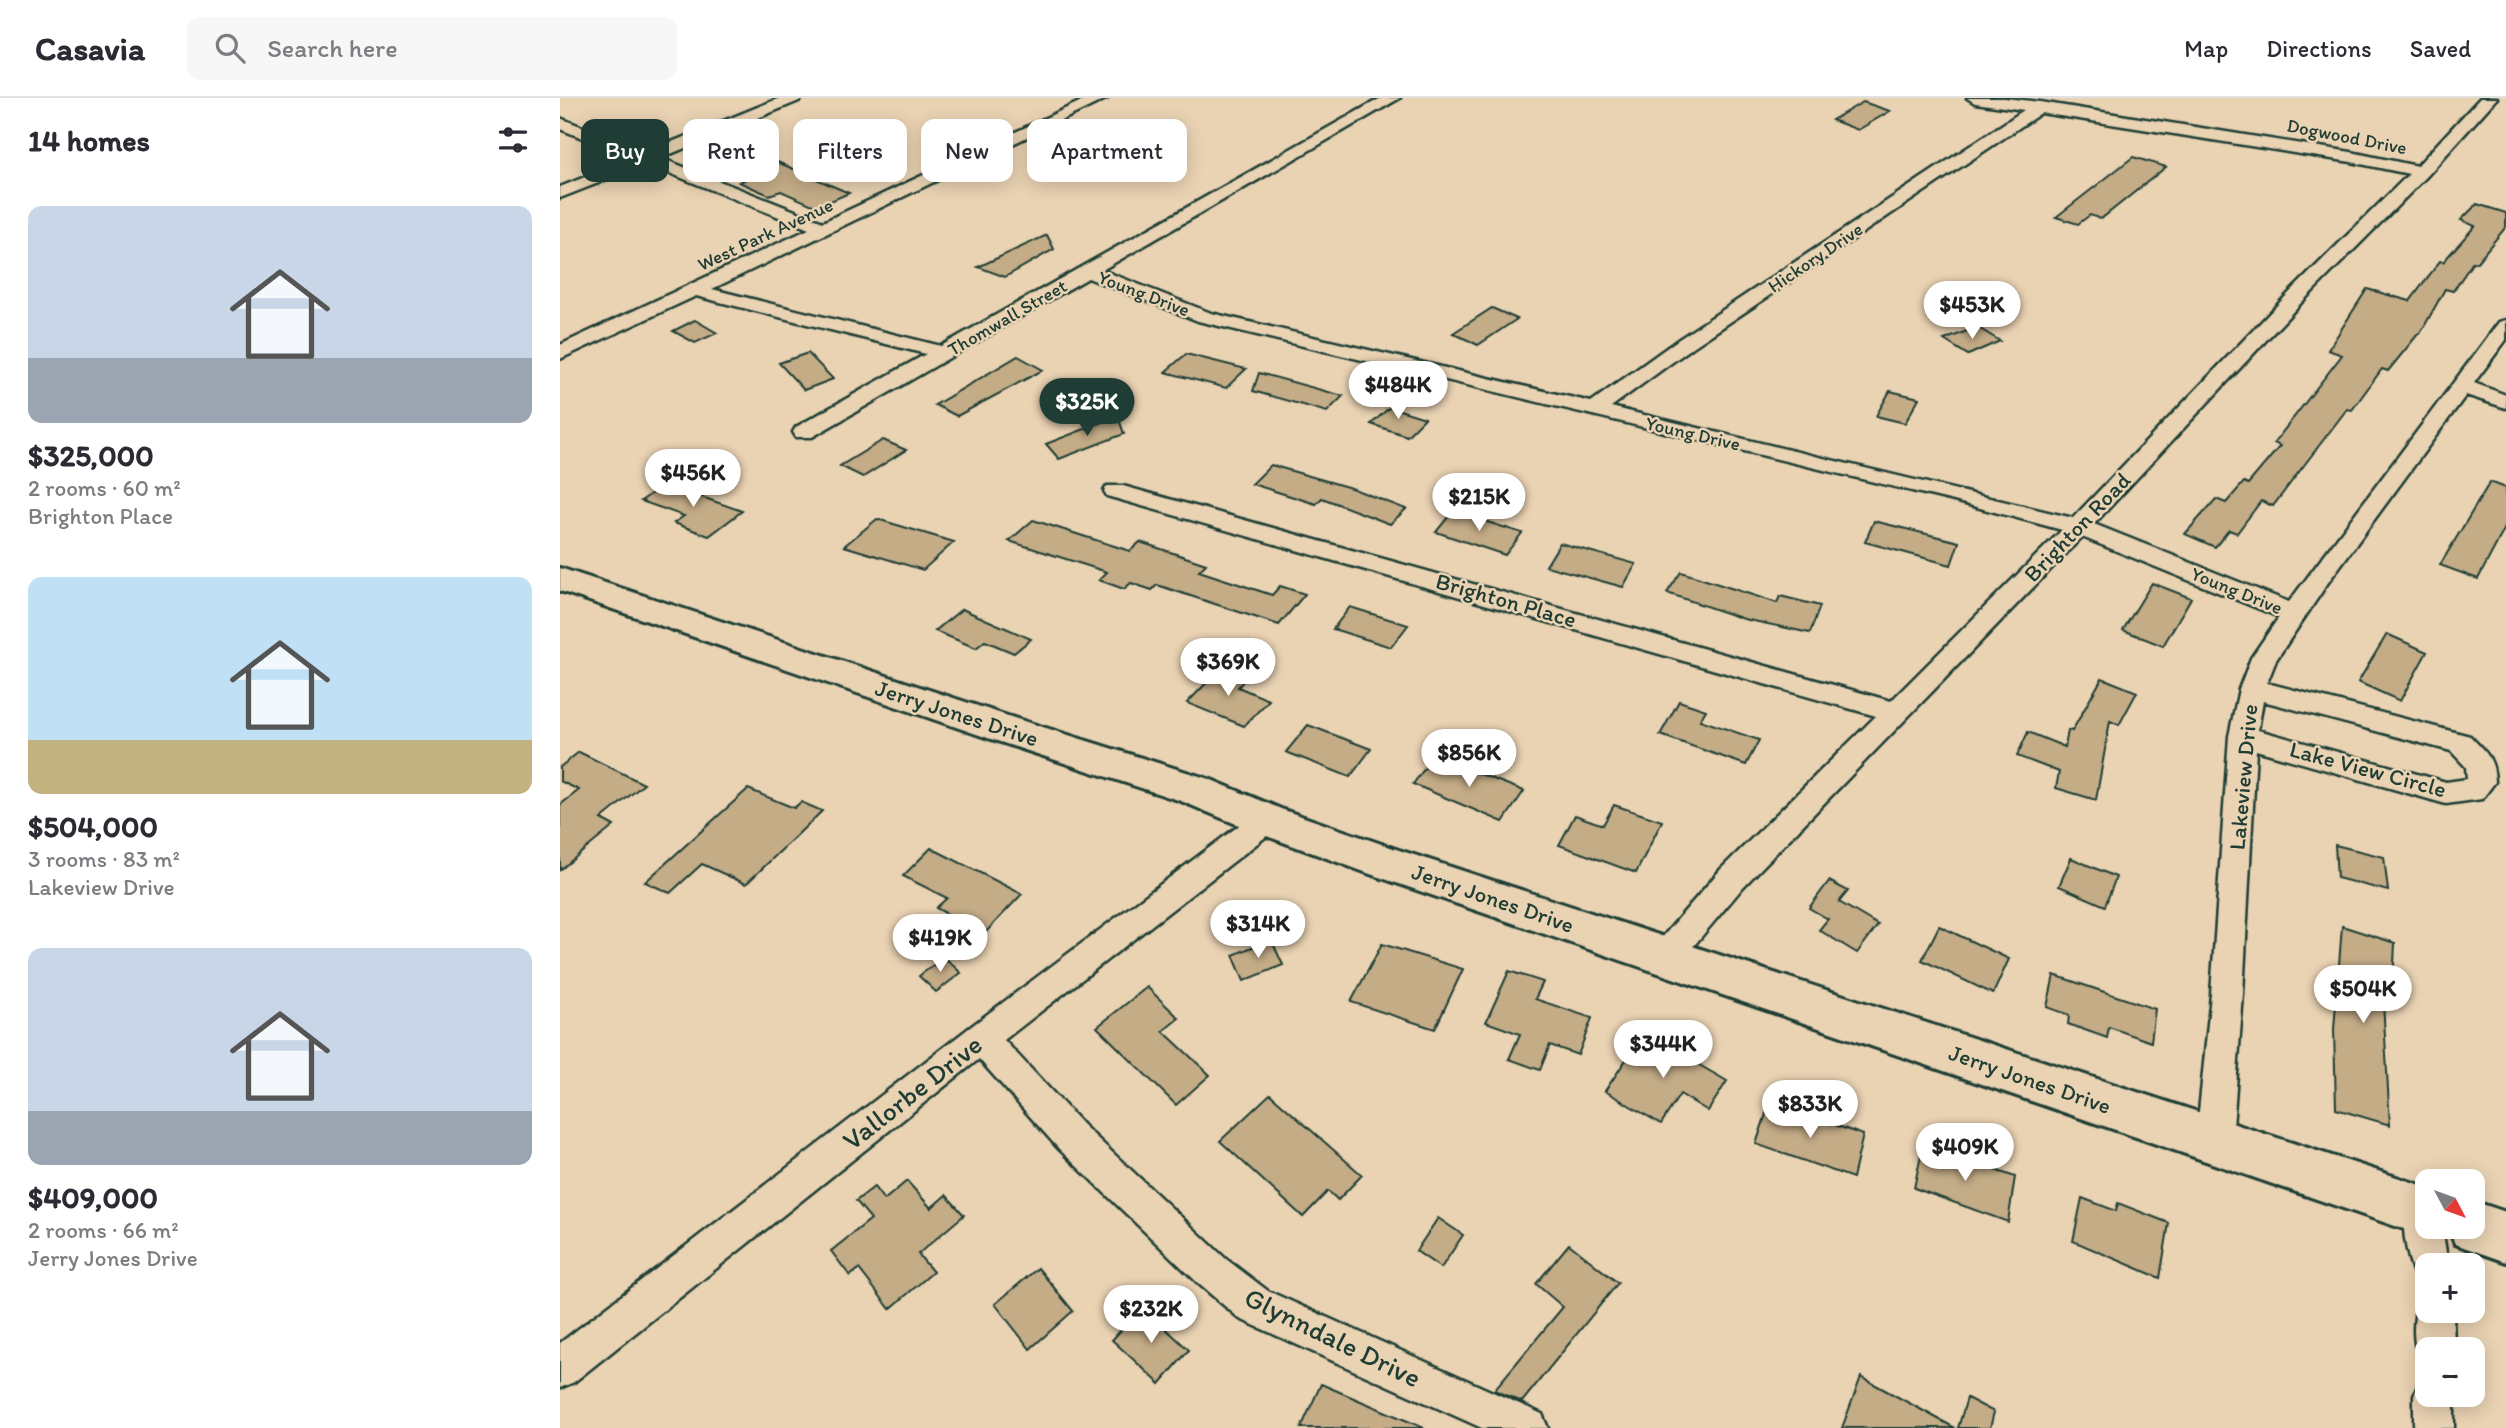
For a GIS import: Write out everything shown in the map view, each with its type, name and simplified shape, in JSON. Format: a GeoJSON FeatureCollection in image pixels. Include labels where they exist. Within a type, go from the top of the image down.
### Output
{"type":"FeatureCollection","features":[{"type":"Feature","properties":{"kind":"main road","name":"Jerry Jones Drive"},"geometry":{"type":"LineString","coordinates":[[560,579],[988,724],[1195,790],[1267,820],[1665,957],[2415,1208]]}},
{"type":"Feature","properties":{"kind":"main road"},"geometry":{"type":"LineString","coordinates":[[2485,1230],[2506,1237]]}},
{"type":"Feature","properties":{"kind":"street"},"geometry":{"type":"LineString","coordinates":[[669,149],[794,98]]}},
{"type":"Feature","properties":{"kind":"street","name":"West Park Avenue"},"geometry":{"type":"LineString","coordinates":[[560,353],[1100,98]]}},
{"type":"Feature","properties":{"kind":"street","name":"Thomwall Street"},"geometry":{"type":"LineString","coordinates":[[804,432],[1392,98]]}},
{"type":"Feature","properties":{"kind":"street","name":"Dogwood Drive"},"geometry":{"type":"LineString","coordinates":[[1976,98],[2351,157],[2421,172]]}},
{"type":"Feature","properties":{"kind":"street","name":"Brighton Road"},"geometry":{"type":"LineString","coordinates":[[1665,957],[1732,878],[2079,527],[2293,300],[2421,172],[2489,98]]}},
{"type":"Feature","properties":{"kind":"street","name":"Hickory Drive"},"geometry":{"type":"LineString","coordinates":[[1593,410],[1698,335],[2040,107]]}},
{"type":"Feature","properties":{"kind":"street"},"geometry":{"type":"LineString","coordinates":[[560,123],[581,131]]}},
{"type":"Feature","properties":{"kind":"street"},"geometry":{"type":"LineString","coordinates":[[669,166],[825,229]]}},
{"type":"Feature","properties":{"kind":"street"},"geometry":{"type":"LineString","coordinates":[[560,193],[588,182]]}},
{"type":"Feature","properties":{"kind":"street","name":"Young Drive"},"geometry":{"type":"LineString","coordinates":[[1087,271],[1205,317],[1944,492],[2079,527],[2294,613]]}},
{"type":"Feature","properties":{"kind":"street"},"geometry":{"type":"LineString","coordinates":[[694,290],[944,353]]}},
{"type":"Feature","properties":{"kind":"street","name":"Lakeview Drive"},"geometry":{"type":"LineString","coordinates":[[2214,1141],[2227,995],[2243,736],[2252,689],[2264,657],[2294,613],[2506,326]]}},
{"type":"Feature","properties":{"kind":"street"},"geometry":{"type":"LineString","coordinates":[[2460,386],[2506,402]]}},
{"type":"Feature","properties":{"kind":"street","name":"Brighton Place"},"geometry":{"type":"LineString","coordinates":[[1115,491],[1896,712]]}},
{"type":"Feature","properties":{"kind":"street","name":"Lake View Circle"},"geometry":{"type":"LineString","coordinates":[[2243,736],[2446,793],[2472,791],[2482,782],[2480,764],[2460,743],[2252,689]]}},
{"type":"Feature","properties":{"kind":"street","name":"Vallorbe Drive"},"geometry":{"type":"LineString","coordinates":[[560,1368],[981,1038],[1267,820]]}},
{"type":"Feature","properties":{"kind":"street","name":"Glynndale Drive"},"geometry":{"type":"LineString","coordinates":[[981,1038],[1071,1137],[1213,1272],[1254,1306],[1528,1428]]}},
{"type":"Feature","properties":{"kind":"street"},"geometry":{"type":"LineString","coordinates":[[2434,1407],[2434,1428]]}},
{"type":"Feature","properties":{"kind":"building"},"geometry":{"type":"Polygon","coordinates":[[[1863,102],[1890,111],[1858,130],[1832,120],[1863,102]]]}},
{"type":"Feature","properties":{"kind":"building"},"geometry":{"type":"Polygon","coordinates":[[[2133,157],[2166,167],[2101,219],[2090,215],[2078,224],[2056,217],[2133,157]]]}},
{"type":"Feature","properties":{"kind":"building"},"geometry":{"type":"Polygon","coordinates":[[[779,163],[793,169],[793,182],[824,182],[849,193],[817,207],[781,191],[769,195],[739,182],[779,182],[779,163]]]}},
{"type":"Feature","properties":{"kind":"building"},"geometry":{"type":"Polygon","coordinates":[[[2477,204],[2506,213],[2506,227],[2476,263],[2473,262],[2453,291],[2445,289],[2420,334],[2388,371],[2382,369],[2352,410],[2347,409],[2273,506],[2261,501],[2237,533],[2229,530],[2215,547],[2185,534],[2216,499],[2226,503],[2244,482],[2248,484],[2280,446],[2274,443],[2342,355],[2328,350],[2367,289],[2410,301],[2440,261],[2443,262],[2475,226],[2461,220],[2477,204]]]}},
{"type":"Feature","properties":{"kind":"building"},"geometry":{"type":"Polygon","coordinates":[[[1047,235],[1054,249],[1005,277],[978,267],[1047,235]]]}},
{"type":"Feature","properties":{"kind":"building"},"geometry":{"type":"Polygon","coordinates":[[[1492,308],[1517,319],[1478,345],[1453,333],[1492,308]]]}},
{"type":"Feature","properties":{"kind":"building"},"geometry":{"type":"Polygon","coordinates":[[[695,320],[717,333],[695,343],[673,331],[695,320]]]}},
{"type":"Feature","properties":{"kind":"building"},"geometry":{"type":"Polygon","coordinates":[[[1977,327],[2000,341],[1968,355],[1944,340],[1977,327]]]}},
{"type":"Feature","properties":{"kind":"building"},"geometry":{"type":"Polygon","coordinates":[[[808,353],[833,379],[804,390],[779,363],[808,353]]]}},
{"type":"Feature","properties":{"kind":"building"},"geometry":{"type":"Polygon","coordinates":[[[1186,354],[1246,369],[1226,388],[1165,372],[1186,354]]]}},
{"type":"Feature","properties":{"kind":"building"},"geometry":{"type":"Polygon","coordinates":[[[1018,356],[1043,370],[957,416],[935,405],[1018,356]]]}},
{"type":"Feature","properties":{"kind":"building"},"geometry":{"type":"Polygon","coordinates":[[[1259,373],[1343,396],[1327,412],[1253,391],[1259,373]]]}},
{"type":"Feature","properties":{"kind":"building"},"geometry":{"type":"Polygon","coordinates":[[[1890,391],[1919,398],[1905,423],[1876,416],[1890,391]]]}},
{"type":"Feature","properties":{"kind":"building"},"geometry":{"type":"Polygon","coordinates":[[[1390,407],[1425,418],[1407,436],[1371,424],[1390,407]]]}},
{"type":"Feature","properties":{"kind":"building"},"geometry":{"type":"Polygon","coordinates":[[[1118,416],[1124,434],[1059,459],[1046,444],[1118,416]]]}},
{"type":"Feature","properties":{"kind":"building"},"geometry":{"type":"Polygon","coordinates":[[[883,440],[906,450],[863,477],[840,466],[883,440]]]}},
{"type":"Feature","properties":{"kind":"building"},"geometry":{"type":"Polygon","coordinates":[[[1271,465],[1351,488],[1406,509],[1390,524],[1322,498],[1316,504],[1252,484],[1271,465]]]}},
{"type":"Feature","properties":{"kind":"building"},"geometry":{"type":"Polygon","coordinates":[[[2490,482],[2506,488],[2506,526],[2478,579],[2440,565],[2490,482]]]}},
{"type":"Feature","properties":{"kind":"building"},"geometry":{"type":"Polygon","coordinates":[[[665,484],[742,511],[709,536],[674,523],[684,516],[641,501],[665,484]]]}},
{"type":"Feature","properties":{"kind":"building"},"geometry":{"type":"Polygon","coordinates":[[[1453,511],[1522,533],[1505,555],[1436,532],[1453,511]]]}},
{"type":"Feature","properties":{"kind":"building"},"geometry":{"type":"Polygon","coordinates":[[[877,519],[954,542],[923,570],[844,546],[877,519]]]}},
{"type":"Feature","properties":{"kind":"building"},"geometry":{"type":"Polygon","coordinates":[[[1033,520],[1130,551],[1140,542],[1206,564],[1199,571],[1272,595],[1280,586],[1305,594],[1279,625],[1157,585],[1152,590],[1131,583],[1124,589],[1099,580],[1107,572],[1009,541],[1033,520]]]}},
{"type":"Feature","properties":{"kind":"building"},"geometry":{"type":"Polygon","coordinates":[[[1874,521],[1959,542],[1951,565],[1865,542],[1874,521]]]}},
{"type":"Feature","properties":{"kind":"building"},"geometry":{"type":"Polygon","coordinates":[[[1560,543],[1636,564],[1623,587],[1546,566],[1560,543]]]}},
{"type":"Feature","properties":{"kind":"building"},"geometry":{"type":"Polygon","coordinates":[[[1681,572],[1777,603],[1780,596],[1820,606],[1810,633],[1744,619],[1667,593],[1681,572]]]}},
{"type":"Feature","properties":{"kind":"building"},"geometry":{"type":"Polygon","coordinates":[[[2152,583],[2191,598],[2163,646],[2123,630],[2152,583]]]}},
{"type":"Feature","properties":{"kind":"building"},"geometry":{"type":"Polygon","coordinates":[[[1350,607],[1408,625],[1391,647],[1333,629],[1350,607]]]}},
{"type":"Feature","properties":{"kind":"building"},"geometry":{"type":"Polygon","coordinates":[[[962,609],[1031,639],[1014,653],[985,641],[976,648],[935,631],[962,609]]]}},
{"type":"Feature","properties":{"kind":"building"},"geometry":{"type":"Polygon","coordinates":[[[2387,634],[2427,652],[2400,701],[2358,682],[2387,634]]]}},
{"type":"Feature","properties":{"kind":"building"},"geometry":{"type":"Polygon","coordinates":[[[1222,667],[1247,677],[1238,687],[1269,700],[1244,726],[1187,703],[1222,667]]]}},
{"type":"Feature","properties":{"kind":"building"},"geometry":{"type":"Polygon","coordinates":[[[2102,678],[2137,692],[2119,725],[2110,721],[2096,800],[2056,788],[2059,772],[2017,756],[2028,732],[2065,747],[2068,730],[2072,731],[2102,678]]]}},
{"type":"Feature","properties":{"kind":"building"},"geometry":{"type":"Polygon","coordinates":[[[1679,701],[1706,710],[1700,720],[1759,740],[1746,765],[1660,735],[1679,701]]]}},
{"type":"Feature","properties":{"kind":"building"},"geometry":{"type":"Polygon","coordinates":[[[1308,725],[1371,749],[1350,777],[1286,752],[1308,725]]]}},
{"type":"Feature","properties":{"kind":"building"},"geometry":{"type":"Polygon","coordinates":[[[579,752],[644,784],[601,819],[614,826],[560,870],[560,805],[579,790],[560,781],[560,767],[579,752]]]}},
{"type":"Feature","properties":{"kind":"building"},"geometry":{"type":"Polygon","coordinates":[[[1434,756],[1524,791],[1503,822],[1413,784],[1434,756]]]}},
{"type":"Feature","properties":{"kind":"building"},"geometry":{"type":"Polygon","coordinates":[[[748,789],[794,808],[801,802],[822,811],[746,884],[702,864],[670,893],[645,882],[748,789]]]}},
{"type":"Feature","properties":{"kind":"building"},"geometry":{"type":"Polygon","coordinates":[[[1614,805],[1662,821],[1636,873],[1559,845],[1575,815],[1603,825],[1614,805]]]}},
{"type":"Feature","properties":{"kind":"building"},"geometry":{"type":"Polygon","coordinates":[[[2335,845],[2384,857],[2388,891],[2337,878],[2335,845]]]}},
{"type":"Feature","properties":{"kind":"building"},"geometry":{"type":"Polygon","coordinates":[[[931,848],[1022,894],[984,934],[936,908],[947,898],[903,876],[931,848]]]}},
{"type":"Feature","properties":{"kind":"building"},"geometry":{"type":"Polygon","coordinates":[[[2071,858],[2116,877],[2105,906],[2059,886],[2071,858]]]}},
{"type":"Feature","properties":{"kind":"building"},"geometry":{"type":"Polygon","coordinates":[[[1829,881],[1848,891],[1839,902],[1878,925],[1857,953],[1819,930],[1828,919],[1809,908],[1829,881]]]}},
{"type":"Feature","properties":{"kind":"building"},"geometry":{"type":"Polygon","coordinates":[[[1939,926],[2009,959],[1993,994],[1922,960],[1939,926]]]}},
{"type":"Feature","properties":{"kind":"building"},"geometry":{"type":"Polygon","coordinates":[[[2342,926],[2395,943],[2392,1004],[2383,1001],[2390,1125],[2336,1109],[2334,1029],[2342,926]]]}},
{"type":"Feature","properties":{"kind":"building"},"geometry":{"type":"Polygon","coordinates":[[[1271,939],[1283,965],[1244,981],[1233,955],[1271,939]]]}},
{"type":"Feature","properties":{"kind":"building"},"geometry":{"type":"Polygon","coordinates":[[[1382,944],[1463,969],[1435,1029],[1351,1002],[1382,944]]]}},
{"type":"Feature","properties":{"kind":"building"},"geometry":{"type":"Polygon","coordinates":[[[944,957],[961,973],[936,992],[919,976],[944,957]]]}},
{"type":"Feature","properties":{"kind":"building"},"geometry":{"type":"Polygon","coordinates":[[[1509,971],[1543,982],[1535,999],[1592,1018],[1578,1055],[1550,1045],[1540,1070],[1509,1059],[1520,1034],[1486,1022],[1509,971]]]}},
{"type":"Feature","properties":{"kind":"building"},"geometry":{"type":"Polygon","coordinates":[[[2054,975],[2155,1009],[2151,1042],[2109,1027],[2107,1038],[2068,1024],[2069,1015],[2047,1007],[2054,975]]]}},
{"type":"Feature","properties":{"kind":"building"},"geometry":{"type":"Polygon","coordinates":[[[1147,987],[1179,1018],[1163,1031],[1210,1075],[1176,1105],[1097,1027],[1147,987]]]}},
{"type":"Feature","properties":{"kind":"building"},"geometry":{"type":"Polygon","coordinates":[[[1644,1033],[1727,1081],[1708,1111],[1680,1094],[1661,1124],[1605,1091],[1644,1033]]]}},
{"type":"Feature","properties":{"kind":"building"},"geometry":{"type":"Polygon","coordinates":[[[1270,1094],[1362,1175],[1338,1200],[1328,1191],[1303,1217],[1220,1141],[1270,1094]]]}},
{"type":"Feature","properties":{"kind":"building"},"geometry":{"type":"Polygon","coordinates":[[[1770,1102],[1863,1135],[1853,1178],[1756,1144],[1770,1102]]]}},
{"type":"Feature","properties":{"kind":"building"},"geometry":{"type":"Polygon","coordinates":[[[1923,1145],[2015,1177],[2008,1222],[1914,1188],[1923,1145]]]}},
{"type":"Feature","properties":{"kind":"building"},"geometry":{"type":"Polygon","coordinates":[[[907,1181],[931,1208],[946,1195],[964,1215],[918,1254],[933,1272],[890,1309],[859,1269],[850,1276],[831,1251],[871,1219],[856,1201],[874,1187],[884,1200],[907,1181]]]}},
{"type":"Feature","properties":{"kind":"building"},"geometry":{"type":"Polygon","coordinates":[[[2082,1198],[2116,1211],[2118,1203],[2169,1223],[2160,1278],[2073,1241],[2082,1198]]]}},
{"type":"Feature","properties":{"kind":"building"},"geometry":{"type":"Polygon","coordinates":[[[1438,1218],[1463,1235],[1441,1268],[1416,1251],[1438,1218]]]}},
{"type":"Feature","properties":{"kind":"building"},"geometry":{"type":"Polygon","coordinates":[[[1569,1244],[1618,1283],[1522,1402],[1494,1390],[1563,1307],[1536,1284],[1569,1244]]]}},
{"type":"Feature","properties":{"kind":"building"},"geometry":{"type":"Polygon","coordinates":[[[1038,1268],[1073,1311],[1030,1349],[995,1304],[1038,1268]]]}},
{"type":"Feature","properties":{"kind":"building"},"geometry":{"type":"Polygon","coordinates":[[[1142,1307],[1189,1350],[1160,1384],[1112,1340],[1142,1307]]]}},
{"type":"Feature","properties":{"kind":"building"},"geometry":{"type":"Polygon","coordinates":[[[1861,1377],[1955,1428],[1842,1428],[1861,1377]]]}},
{"type":"Feature","properties":{"kind":"building"},"geometry":{"type":"Polygon","coordinates":[[[1321,1384],[1424,1428],[1301,1428],[1321,1384]]]}},
{"type":"Feature","properties":{"kind":"building"},"geometry":{"type":"Polygon","coordinates":[[[1967,1398],[1994,1412],[1990,1428],[1958,1428],[1967,1398]]]}}]}
